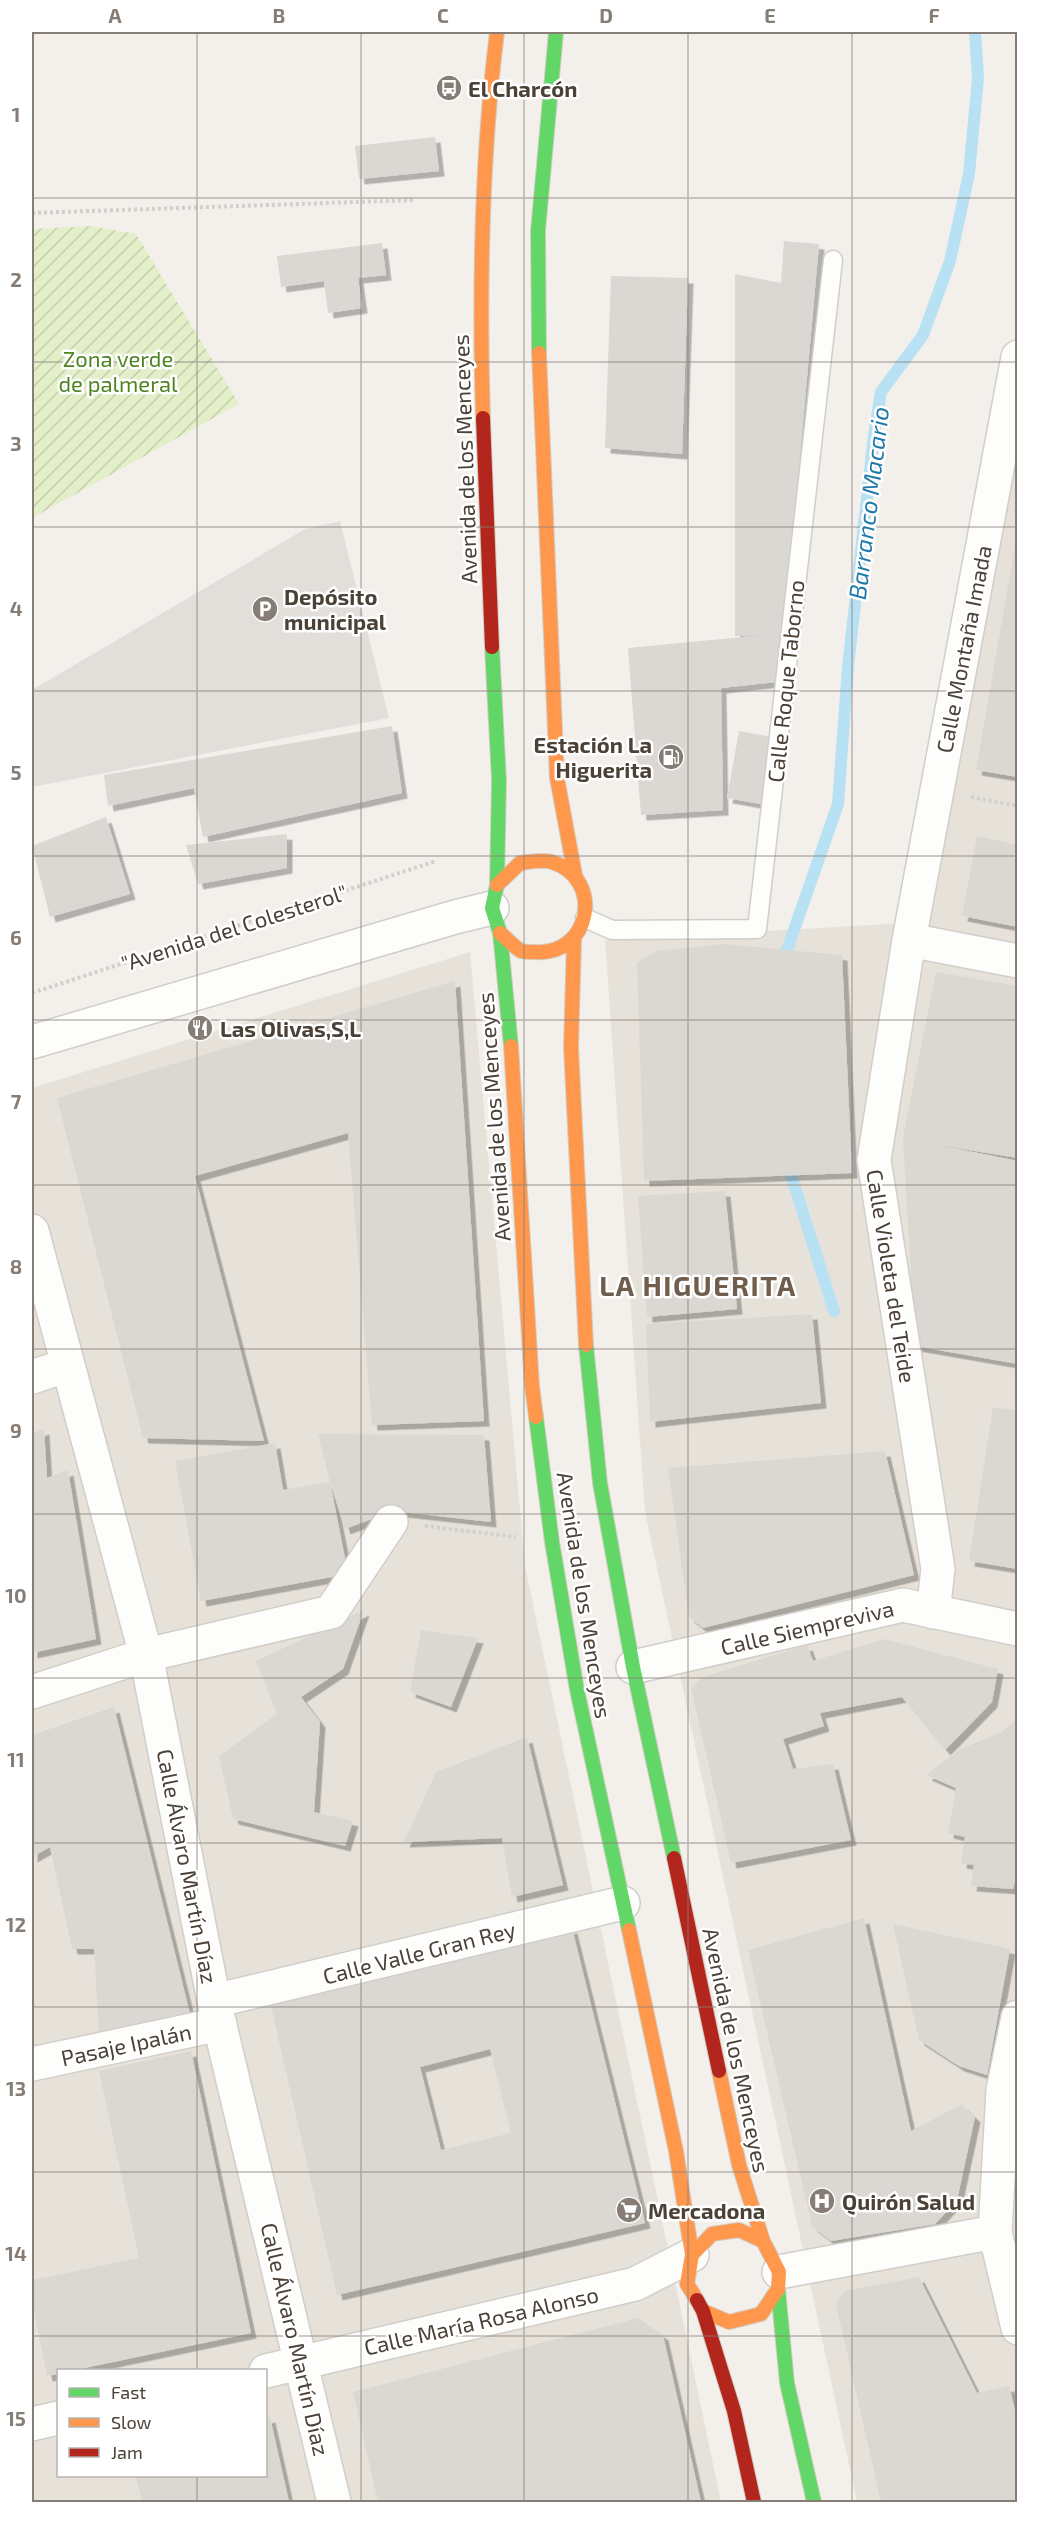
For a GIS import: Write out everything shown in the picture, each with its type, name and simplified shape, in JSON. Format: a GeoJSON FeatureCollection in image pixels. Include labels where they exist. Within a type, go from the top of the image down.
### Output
{"type":"FeatureCollection","features":[{"type":"Feature","properties":{"kind":"main road","name":"Avenida de los Menceyes"},"geometry":{"type":"LineString","coordinates":[[496,32],[488,104],[482,209],[480,316],[485,506],[499,780],[496,909],[510,1029],[532,1386],[552,1542],[577,1690],[676,2151],[692,2255]]}},
{"type":"Feature","properties":{"kind":"main road"},"geometry":{"type":"LineString","coordinates":[[556,32],[538,231],[539,391],[557,778],[575,876],[584,892],[585,918],[574,939],[551,953],[522,951],[496,909],[520,863],[551,861],[575,876]]}},
{"type":"Feature","properties":{"kind":"main road","name":"Avenida de los Menceyes"},"geometry":{"type":"LineString","coordinates":[[574,939],[571,1047],[586,1340],[600,1484],[633,1667],[739,2165],[763,2241]]}},
{"type":"Feature","properties":{"kind":"main road"},"geometry":{"type":"LineString","coordinates":[[754,2502],[734,2411],[703,2311],[687,2284],[692,2255],[712,2234],[739,2230],[763,2241],[778,2280],[787,2383],[814,2502]]}},
{"type":"Feature","properties":{"kind":"main road"},"geometry":{"type":"LineString","coordinates":[[703,2311],[729,2322],[761,2313],[778,2280]]}},
{"type":"Feature","properties":{"kind":"street","name":"Calle Montaña Imada"},"geometry":{"type":"LineString","coordinates":[[909,940],[1017,357]]}},
{"type":"Feature","properties":{"kind":"street"},"geometry":{"type":"LineString","coordinates":[[32,1042],[443,920],[496,909]]}},
{"type":"Feature","properties":{"kind":"street"},"geometry":{"type":"LineString","coordinates":[[909,940],[1017,961]]}},
{"type":"Feature","properties":{"kind":"street","name":"Calle Violeta del Teide"},"geometry":{"type":"LineString","coordinates":[[909,940],[873,1160],[938,1569],[933,1612]]}},
{"type":"Feature","properties":{"kind":"street","name":"Calle Álvaro Martín Díaz"},"geometry":{"type":"LineString","coordinates":[[32,1231],[146,1655],[217,2013],[334,2502]]}},
{"type":"Feature","properties":{"kind":"street"},"geometry":{"type":"LineString","coordinates":[[32,1377],[68,1365]]}},
{"type":"Feature","properties":{"kind":"street"},"geometry":{"type":"LineString","coordinates":[[32,1692],[146,1655],[331,1612],[391,1522]]}},
{"type":"Feature","properties":{"kind":"street","name":"Calle Siempreviva"},"geometry":{"type":"LineString","coordinates":[[633,1667],[903,1605],[1017,1629]]}},
{"type":"Feature","properties":{"kind":"street","name":"Calle Valle Gran Rey"},"geometry":{"type":"LineString","coordinates":[[217,2013],[623,1903]]}},
{"type":"Feature","properties":{"kind":"street","name":"Pasaje Ipalán"},"geometry":{"type":"LineString","coordinates":[[32,2064],[217,2013]]}},
{"type":"Feature","properties":{"kind":"street"},"geometry":{"type":"LineString","coordinates":[[1017,2017],[995,2232],[1017,2328]]}},
{"type":"Feature","properties":{"kind":"street"},"geometry":{"type":"LineString","coordinates":[[778,2280],[995,2232]]}},
{"type":"Feature","properties":{"kind":"street","name":"Calle María Rosa Alonso"},"geometry":{"type":"LineString","coordinates":[[267,2370],[635,2284],[692,2255]]}},
{"type":"Feature","properties":{"kind":"street"},"geometry":{"type":"LineString","coordinates":[[32,2424],[57,2418]]}},
{"type":"Feature","properties":{"kind":"lane","name":"Calle Roque Taborno"},"geometry":{"type":"LineString","coordinates":[[585,918],[612,930],[757,929],[833,260]]}},
{"type":"Feature","properties":{"kind":"path"},"geometry":{"type":"LineString","coordinates":[[32,213],[415,200]]}},
{"type":"Feature","properties":{"kind":"path"},"geometry":{"type":"LineString","coordinates":[[936,790],[1017,806]]}},
{"type":"Feature","properties":{"kind":"path","name":"\"Avenida del Colesterol\""},"geometry":{"type":"LineString","coordinates":[[32,993],[436,861]]}},
{"type":"Feature","properties":{"kind":"path"},"geometry":{"type":"LineString","coordinates":[[391,1522],[552,1542]]}},
{"type":"Feature","properties":{"kind":"shaded area"},"geometry":{"type":"Polygon","coordinates":[[[1017,423],[1017,2502],[857,2502],[645,1512],[605,940],[924,922],[1017,423]]]}},
{"type":"Feature","properties":{"kind":"shaded area","name":"Depósito municipal"},"geometry":{"type":"Polygon","coordinates":[[[340,521],[389,718],[32,787],[32,690],[305,529],[340,521]]]}},
{"type":"Feature","properties":{"kind":"shaded area"},"geometry":{"type":"Polygon","coordinates":[[[470,952],[525,1566],[721,2502],[32,2502],[32,1088],[470,952]]]}},
{"type":"Feature","properties":{"kind":"green space","name":"Zona verde de palmeral"},"geometry":{"type":"Polygon","coordinates":[[[91,226],[136,234],[239,404],[32,518],[32,229],[91,226]]]}},
{"type":"Feature","properties":{"kind":"building"},"geometry":{"type":"Polygon","coordinates":[[[435,137],[439,171],[359,179],[355,146],[435,137]]]}},
{"type":"Feature","properties":{"kind":"building"},"geometry":{"type":"Polygon","coordinates":[[[784,241],[819,244],[784,633],[776,682],[721,688],[723,810],[641,815],[628,648],[764,635],[735,636],[735,274],[781,283],[784,241]]]}},
{"type":"Feature","properties":{"kind":"building"},"geometry":{"type":"Polygon","coordinates":[[[382,243],[386,275],[358,278],[362,308],[328,313],[324,281],[281,287],[277,256],[382,243]]]}},
{"type":"Feature","properties":{"kind":"building"},"geometry":{"type":"Polygon","coordinates":[[[611,276],[688,278],[682,454],[605,448],[611,276]]]}},
{"type":"Feature","properties":{"kind":"building"},"geometry":{"type":"Polygon","coordinates":[[[1016,540],[1018,541],[1018,777],[976,770],[1016,540]]]}},
{"type":"Feature","properties":{"kind":"building"},"geometry":{"type":"Polygon","coordinates":[[[392,726],[402,793],[203,837],[194,788],[108,806],[104,775],[392,726]]]}},
{"type":"Feature","properties":{"kind":"building"},"geometry":{"type":"Polygon","coordinates":[[[739,731],[773,737],[761,804],[727,798],[739,731]]]}},
{"type":"Feature","properties":{"kind":"building"},"geometry":{"type":"Polygon","coordinates":[[[106,817],[130,894],[50,917],[32,846],[106,817]]]}},
{"type":"Feature","properties":{"kind":"building"},"geometry":{"type":"Polygon","coordinates":[[[287,834],[287,868],[198,884],[186,845],[287,834]]]}},
{"type":"Feature","properties":{"kind":"building"},"geometry":{"type":"Polygon","coordinates":[[[977,836],[1018,845],[1018,927],[962,916],[977,836]]]}},
{"type":"Feature","properties":{"kind":"building"},"geometry":{"type":"Polygon","coordinates":[[[724,944],[842,955],[852,1173],[644,1181],[637,963],[656,951],[724,944]]]}},
{"type":"Feature","properties":{"kind":"building"},"geometry":{"type":"Polygon","coordinates":[[[936,972],[1018,986],[1018,1158],[938,1145],[1018,1161],[1018,1364],[915,1346],[903,1138],[936,972]]]}},
{"type":"Feature","properties":{"kind":"building"},"geometry":{"type":"Polygon","coordinates":[[[455,981],[484,1421],[372,1425],[348,1133],[195,1176],[264,1441],[143,1438],[57,1098],[455,981]]]}},
{"type":"Feature","properties":{"kind":"building"},"geometry":{"type":"Polygon","coordinates":[[[725,1191],[737,1309],[647,1317],[638,1196],[725,1191]]]}},
{"type":"Feature","properties":{"kind":"building"},"geometry":{"type":"Polygon","coordinates":[[[812,1314],[821,1403],[650,1422],[646,1324],[812,1314]]]}},
{"type":"Feature","properties":{"kind":"building"},"geometry":{"type":"Polygon","coordinates":[[[993,1407],[1018,1411],[1018,1569],[969,1561],[993,1407]]]}},
{"type":"Feature","properties":{"kind":"building"},"geometry":{"type":"Polygon","coordinates":[[[44,1429],[47,1478],[68,1470],[96,1639],[32,1653],[32,1433],[44,1429]]]}},
{"type":"Feature","properties":{"kind":"building"},"geometry":{"type":"Polygon","coordinates":[[[318,1434],[484,1435],[491,1522],[393,1511],[345,1529],[318,1434]]]}},
{"type":"Feature","properties":{"kind":"building"},"geometry":{"type":"Polygon","coordinates":[[[275,1443],[283,1490],[330,1482],[348,1574],[201,1601],[175,1461],[275,1443]]]}},
{"type":"Feature","properties":{"kind":"building"},"geometry":{"type":"Polygon","coordinates":[[[885,1451],[914,1575],[703,1628],[689,1617],[668,1468],[885,1451]]]}},
{"type":"Feature","properties":{"kind":"building"},"geometry":{"type":"Polygon","coordinates":[[[364,1610],[343,1669],[301,1697],[320,1722],[314,1812],[353,1821],[345,1846],[233,1819],[219,1756],[277,1714],[256,1661],[364,1610]]]}},
{"type":"Feature","properties":{"kind":"building"},"geometry":{"type":"Polygon","coordinates":[[[421,1630],[478,1638],[451,1707],[410,1692],[421,1630]]]}},
{"type":"Feature","properties":{"kind":"building"},"geometry":{"type":"Polygon","coordinates":[[[884,1639],[998,1669],[992,1702],[945,1750],[902,1697],[820,1713],[824,1726],[783,1739],[793,1769],[833,1764],[851,1840],[731,1863],[691,1688],[703,1677],[807,1645],[813,1661],[884,1639]]]}},
{"type":"Feature","properties":{"kind":"building"},"geometry":{"type":"Polygon","coordinates":[[[114,1707],[190,2014],[99,2033],[94,1949],[72,1949],[50,1847],[32,1857],[32,1735],[114,1707]]]}},
{"type":"Feature","properties":{"kind":"building"},"geometry":{"type":"Polygon","coordinates":[[[1018,1716],[1018,1870],[1013,1889],[971,1886],[974,1865],[961,1863],[965,1837],[948,1833],[956,1788],[926,1775],[960,1749],[1000,1733],[1018,1716]]]}},
{"type":"Feature","properties":{"kind":"building"},"geometry":{"type":"Polygon","coordinates":[[[527,1737],[563,1885],[512,1897],[502,1838],[404,1842],[436,1772],[527,1737]]]}},
{"type":"Feature","properties":{"kind":"building"},"geometry":{"type":"Polygon","coordinates":[[[864,1918],[911,2131],[962,2104],[975,2117],[957,2200],[935,2224],[831,2241],[812,2226],[748,1950],[864,1918]]]}},
{"type":"Feature","properties":{"kind":"building"},"geometry":{"type":"Polygon","coordinates":[[[893,1924],[1010,1949],[987,2075],[959,2066],[919,2040],[893,1924]]]}},
{"type":"Feature","properties":{"kind":"building"},"geometry":{"type":"Polygon","coordinates":[[[572,1928],[645,2223],[337,2295],[268,1993],[572,1928]],[[490,2049],[420,2067],[441,2150],[511,2133],[490,2049]]]}},
{"type":"Feature","properties":{"kind":"building"},"geometry":{"type":"Polygon","coordinates":[[[191,2051],[251,2333],[80,2369],[57,2369],[57,2374],[47,2376],[32,2302],[32,2280],[139,2258],[99,2071],[191,2051]]]}},
{"type":"Feature","properties":{"kind":"building"},"geometry":{"type":"Polygon","coordinates":[[[919,2277],[977,2393],[1009,2386],[1018,2423],[1018,2502],[881,2502],[836,2304],[845,2291],[919,2277]]]}},
{"type":"Feature","properties":{"kind":"building"},"geometry":{"type":"Polygon","coordinates":[[[638,2318],[663,2335],[701,2502],[378,2502],[353,2392],[638,2318]]]}},
{"type":"Feature","properties":{"kind":"building"},"geometry":{"type":"Polygon","coordinates":[[[270,2417],[289,2502],[142,2502],[136,2477],[267,2477],[267,2418],[270,2417]]]}},
{"type":"Feature","properties":{"kind":"waterway","name":"Barranco Macario"},"geometry":{"type":"LineString","coordinates":[[787,950],[838,804],[848,667],[874,435],[881,392],[923,335],[950,261],[969,174],[978,78],[975,32]]}},
{"type":"Feature","properties":{"kind":"waterway"},"geometry":{"type":"LineString","coordinates":[[791,1175],[834,1311]]}},
{"type":"Feature","properties":{"kind":"traffic: fast"},"geometry":{"type":"LineString","coordinates":[[539,353],[538,231],[556,32]]}},
{"type":"Feature","properties":{"kind":"traffic: fast"},"geometry":{"type":"LineString","coordinates":[[492,647],[499,780],[497,885],[492,908],[500,933],[511,1046]]}},
{"type":"Feature","properties":{"kind":"traffic: fast"},"geometry":{"type":"LineString","coordinates":[[586,1345],[600,1483],[633,1667],[674,1858]]}},
{"type":"Feature","properties":{"kind":"traffic: fast"},"geometry":{"type":"LineString","coordinates":[[536,1417],[552,1542],[577,1690],[629,1930]]}},
{"type":"Feature","properties":{"kind":"traffic: fast"},"geometry":{"type":"LineString","coordinates":[[778,2289],[787,2383],[814,2502]]}},
{"type":"Feature","properties":{"kind":"traffic: slow"},"geometry":{"type":"LineString","coordinates":[[483,418],[482,224],[497,32]]}},
{"type":"Feature","properties":{"kind":"traffic: slow"},"geometry":{"type":"LineString","coordinates":[[539,353],[557,778],[575,875]]}},
{"type":"Feature","properties":{"kind":"traffic: slow"},"geometry":{"type":"LineString","coordinates":[[497,885],[520,863],[548,861],[569,871],[580,884],[585,899],[584,915],[579,930],[569,942],[554,950],[521,951],[500,933]]}},
{"type":"Feature","properties":{"kind":"traffic: slow"},"geometry":{"type":"LineString","coordinates":[[574,939],[571,1047],[586,1345]]}},
{"type":"Feature","properties":{"kind":"traffic: slow"},"geometry":{"type":"LineString","coordinates":[[511,1046],[532,1386],[536,1417]]}},
{"type":"Feature","properties":{"kind":"traffic: slow"},"geometry":{"type":"LineString","coordinates":[[629,1930],[676,2151],[692,2255]]}},
{"type":"Feature","properties":{"kind":"traffic: slow"},"geometry":{"type":"LineString","coordinates":[[703,2311],[729,2322],[761,2314],[778,2289],[779,2272],[763,2241],[739,2165],[719,2071]]}},
{"type":"Feature","properties":{"kind":"traffic: slow"},"geometry":{"type":"LineString","coordinates":[[697,2300],[687,2284],[692,2255],[712,2234],[739,2230],[763,2241]]}},
{"type":"Feature","properties":{"kind":"traffic: jam"},"geometry":{"type":"LineString","coordinates":[[483,418],[492,647]]}},
{"type":"Feature","properties":{"kind":"traffic: jam"},"geometry":{"type":"LineString","coordinates":[[674,1858],[719,2071]]}},
{"type":"Feature","properties":{"kind":"traffic: jam"},"geometry":{"type":"LineString","coordinates":[[697,2300],[703,2311],[734,2411],[754,2502]]}},
{"type":"Feature","properties":{"kind":"place","name":"El Charcón"},"geometry":{"type":"Point","coordinates":[449,88]}},
{"type":"Feature","properties":{"kind":"place","name":"Depósito municipal"},"geometry":{"type":"Point","coordinates":[265,609]}},
{"type":"Feature","properties":{"kind":"place","name":"Estación La Higuerita"},"geometry":{"type":"Point","coordinates":[671,757]}},
{"type":"Feature","properties":{"kind":"place","name":"Las Olivas,S,L"},"geometry":{"type":"Point","coordinates":[200,1028]}},
{"type":"Feature","properties":{"kind":"place","name":"Quirón Salud"},"geometry":{"type":"Point","coordinates":[822,2201]}},
{"type":"Feature","properties":{"kind":"place","name":"Mercadona"},"geometry":{"type":"Point","coordinates":[629,2210]}},
{"type":"Feature","properties":{"kind":"district","name":"LA HIGUERITA"},"geometry":{"type":"Point","coordinates":[698,1285]}}]}
